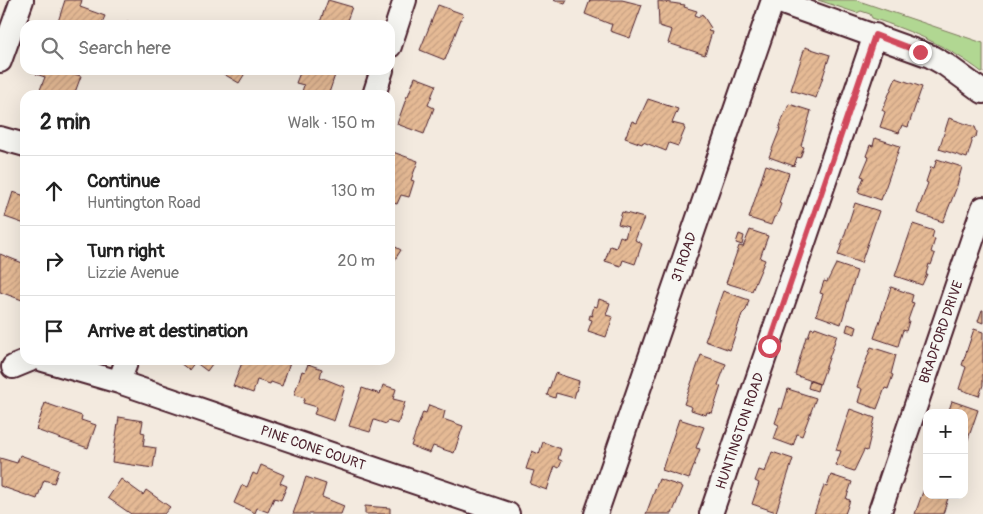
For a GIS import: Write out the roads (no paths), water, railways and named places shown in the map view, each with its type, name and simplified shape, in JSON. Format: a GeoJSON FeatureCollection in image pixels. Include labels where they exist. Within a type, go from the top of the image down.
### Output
{"type":"FeatureCollection","features":[{"type":"Feature","properties":{"kind":"street"},"geometry":{"type":"LineString","coordinates":[[0,61],[22,0]]}},
{"type":"Feature","properties":{"kind":"street"},"geometry":{"type":"LineString","coordinates":[[395,31],[405,0]]}},
{"type":"Feature","properties":{"kind":"street"},"geometry":{"type":"LineString","coordinates":[[774,0],[875,35],[938,60],[983,92]]}},
{"type":"Feature","properties":{"kind":"street","name":"31 ROAD"},"geometry":{"type":"LineString","coordinates":[[596,514],[774,0]]}},
{"type":"Feature","properties":{"kind":"street","name":"HUNTINGTON ROAD"},"geometry":{"type":"LineString","coordinates":[[711,514],[875,35]]}},
{"type":"Feature","properties":{"kind":"street"},"geometry":{"type":"LineString","coordinates":[[376,90],[380,75]]}},
{"type":"Feature","properties":{"kind":"street"},"geometry":{"type":"LineString","coordinates":[[0,138],[20,144]]}},
{"type":"Feature","properties":{"kind":"street","name":"BRADFORD DRIVE"},"geometry":{"type":"LineString","coordinates":[[879,514],[983,208]]}},
{"type":"Feature","properties":{"kind":"street","name":"PINE CONE COURT"},"geometry":{"type":"LineString","coordinates":[[60,365],[119,382],[508,514]]}},
{"type":"Feature","properties":{"kind":"street"},"geometry":{"type":"LineString","coordinates":[[119,382],[125,365]]}}]}
